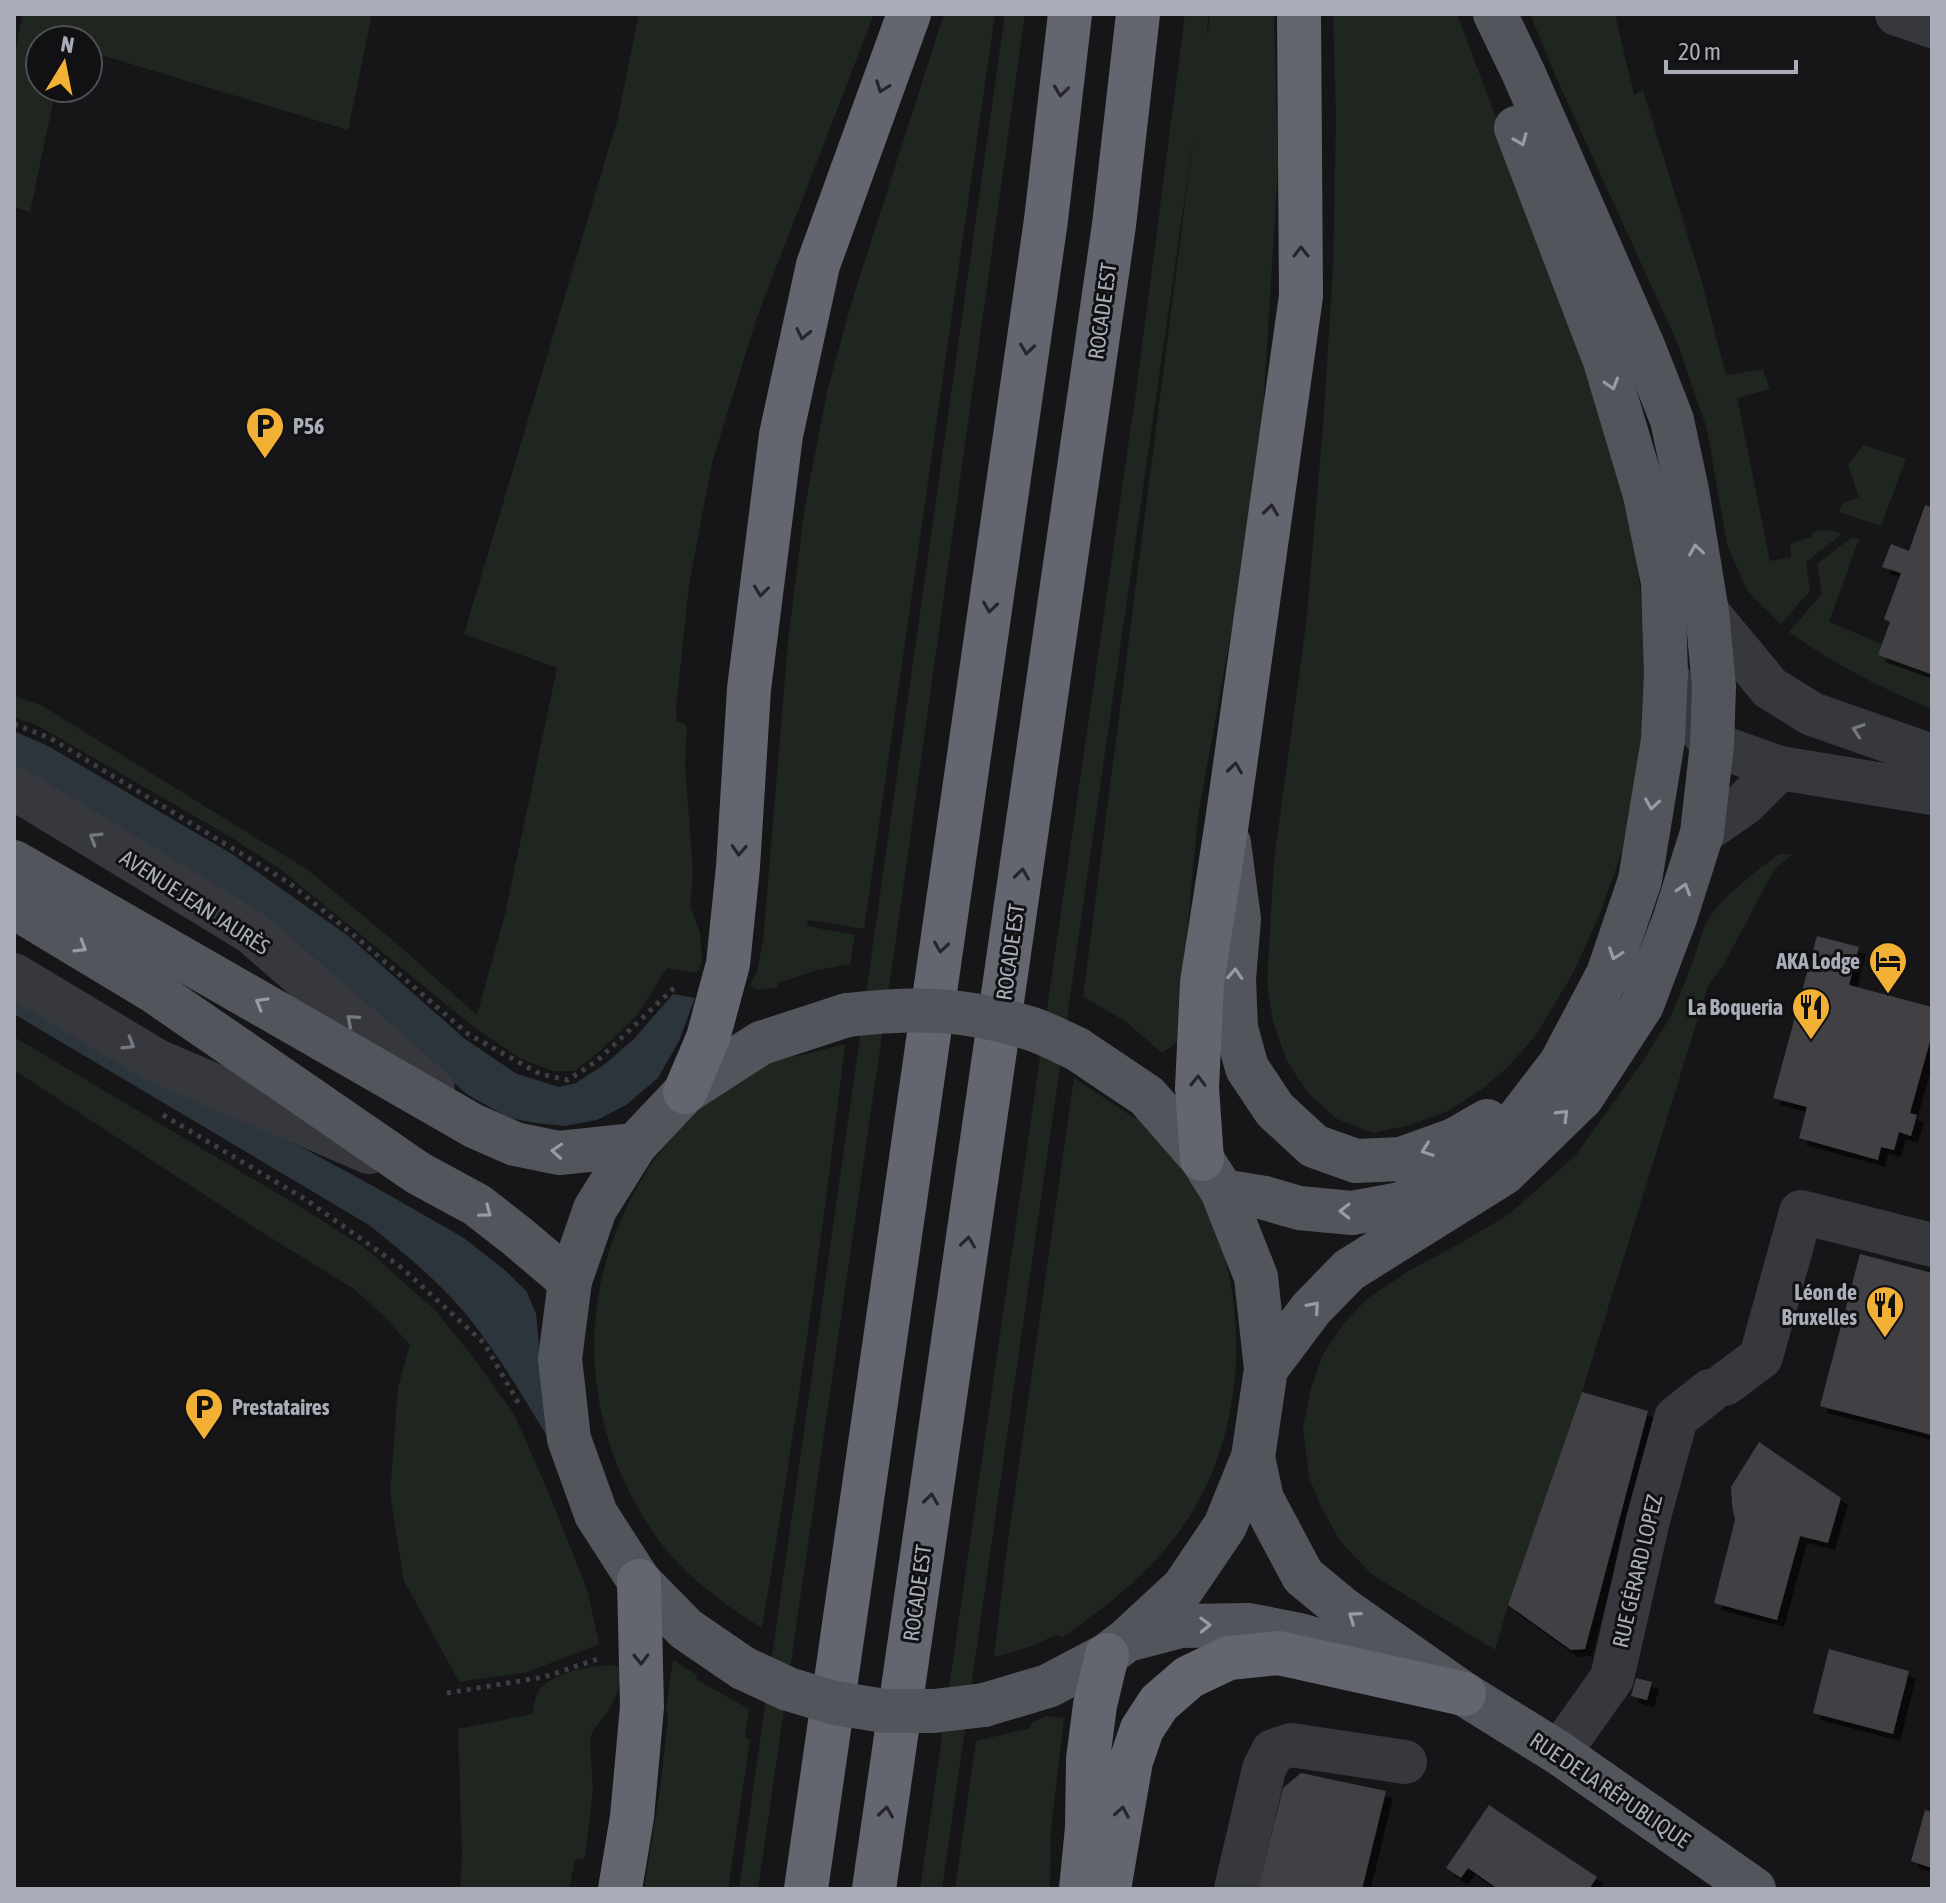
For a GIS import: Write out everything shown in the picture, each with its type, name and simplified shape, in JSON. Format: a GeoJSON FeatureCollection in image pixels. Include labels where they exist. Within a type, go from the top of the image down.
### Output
{"type":"FeatureCollection","features":[{"type":"Feature","properties":{"kind":"highway"},"geometry":{"type":"LineString","coordinates":[[685,1092],[708,1038],[728,964],[738,867],[749,689],[781,435],[818,265],[909,14]]}},
{"type":"Feature","properties":{"kind":"highway"},"geometry":{"type":"LineString","coordinates":[[806,1889],[1046,220],[1070,14]]}},
{"type":"Feature","properties":{"kind":"highway","name":"ROCADE EST"},"geometry":{"type":"LineString","coordinates":[[874,1889],[1114,225],[1138,14]]}},
{"type":"Feature","properties":{"kind":"highway"},"geometry":{"type":"LineString","coordinates":[[1212,1175],[1197,1088],[1202,983],[1301,296],[1299,14]]}},
{"type":"Feature","properties":{"kind":"highway"},"geometry":{"type":"LineString","coordinates":[[620,1889],[632,1817],[642,1707],[639,1581]]}},
{"type":"Feature","properties":{"kind":"highway"},"geometry":{"type":"LineString","coordinates":[[1081,1889],[1087,1828],[1088,1759],[1095,1705],[1118,1647]]}},
{"type":"Feature","properties":{"kind":"highway"},"geometry":{"type":"LineString","coordinates":[[1109,1889],[1131,1761],[1142,1729],[1159,1703],[1189,1677],[1229,1658],[1279,1653],[1464,1694]]}},
{"type":"Feature","properties":{"kind":"main road"},"geometry":{"type":"LineString","coordinates":[[1266,1369],[1311,1309],[1349,1270],[1504,1173],[1582,1097],[1642,1005],[1675,918],[1702,833],[1712,744],[1682,702],[1663,582],[1645,495],[1605,361],[1491,67],[1476,14]]}},
{"type":"Feature","properties":{"kind":"main road"},"geometry":{"type":"LineString","coordinates":[[1212,1175],[1265,1198],[1299,1208],[1352,1213],[1401,1204],[1499,1144],[1561,1063],[1608,974],[1640,880],[1682,702],[1707,612],[1672,420],[1624,302],[1495,14]]}},
{"type":"Feature","properties":{"kind":"main road"},"geometry":{"type":"LineString","coordinates":[[1227,822],[1239,919],[1234,979],[1236,1028],[1247,1068],[1275,1110],[1314,1146],[1356,1161],[1401,1159],[1454,1140],[1498,1116],[1561,1063]]}},
{"type":"Feature","properties":{"kind":"main road","name":"AVENUE JEAN JAURÈS"},"geometry":{"type":"LineString","coordinates":[[14,862],[474,1126],[515,1144],[559,1153],[635,1145]]}},
{"type":"Feature","properties":{"kind":"main road"},"geometry":{"type":"LineString","coordinates":[[14,907],[155,992],[418,1173],[477,1205],[570,1281]]}},
{"type":"Feature","properties":{"kind":"main road"},"geometry":{"type":"LineString","coordinates":[[894,1009],[942,1009],[1034,1029],[1077,1049],[1147,1096],[1212,1175],[1256,1277],[1266,1369],[1253,1457],[1225,1526],[1183,1588],[1118,1647],[1048,1686],[984,1705],[934,1711],[885,1711],[835,1703],[788,1689],[743,1668],[686,1629],[639,1581],[596,1514],[569,1439],[560,1359],[570,1281],[595,1209],[635,1145],[685,1092],[761,1043],[847,1015],[894,1009]]}},
{"type":"Feature","properties":{"kind":"main road","name":"RUE DE LA RÉPUBLIQUE"},"geometry":{"type":"LineString","coordinates":[[1253,1457],[1262,1499],[1303,1576],[1343,1609],[1464,1694],[1559,1753],[1741,1885]]}},
{"type":"Feature","properties":{"kind":"main road","name":"RUE DE LA RÉPUBLIQUE"},"geometry":{"type":"LineString","coordinates":[[1118,1647],[1181,1626],[1249,1625],[1300,1635],[1351,1650],[1464,1694]]}},
{"type":"Feature","properties":{"kind":"street"},"geometry":{"type":"LineString","coordinates":[[1897,14],[1932,26]]}},
{"type":"Feature","properties":{"kind":"street"},"geometry":{"type":"LineString","coordinates":[[1707,612],[1770,688],[1812,714],[1932,756]]}},
{"type":"Feature","properties":{"kind":"street"},"geometry":{"type":"LineString","coordinates":[[1682,702],[1728,684],[1770,688]]}},
{"type":"Feature","properties":{"kind":"street"},"geometry":{"type":"LineString","coordinates":[[1712,744],[1780,768],[1932,793]]}},
{"type":"Feature","properties":{"kind":"street"},"geometry":{"type":"LineString","coordinates":[[1702,833],[1745,803],[1780,768]]}},
{"type":"Feature","properties":{"kind":"street","name":"AVENUE JEAN JAURÈS"},"geometry":{"type":"LineString","coordinates":[[14,788],[251,932],[474,1126]]}},
{"type":"Feature","properties":{"kind":"street"},"geometry":{"type":"LineString","coordinates":[[14,975],[157,1061],[418,1173]]}},
{"type":"Feature","properties":{"kind":"street","name":"RUE GÉRARD LOPEZ"},"geometry":{"type":"LineString","coordinates":[[1559,1753],[1612,1678],[1648,1520],[1676,1418],[1761,1357],[1801,1212],[1932,1245]]}},
{"type":"Feature","properties":{"kind":"street"},"geometry":{"type":"LineString","coordinates":[[1236,1889],[1264,1769],[1273,1751],[1291,1745],[1405,1762]]}},
{"type":"Feature","properties":{"kind":"path"},"geometry":{"type":"LineString","coordinates":[[14,724],[50,738],[288,882],[468,1034],[540,1074],[568,1080],[598,1060],[678,984],[720,992]]}},
{"type":"Feature","properties":{"kind":"path"},"geometry":{"type":"LineString","coordinates":[[160,1113],[305,1199],[402,1268],[484,1343],[522,1410]]}},
{"type":"Feature","properties":{"kind":"path"},"geometry":{"type":"LineString","coordinates":[[447,1693],[544,1677],[615,1654],[641,1653]]}},
{"type":"Feature","properties":{"kind":"shaded area"},"geometry":{"type":"Polygon","coordinates":[[[23,14],[372,14],[348,130],[104,56],[104,24],[24,24],[24,104],[53,104],[30,212],[14,207],[14,59],[23,14]]]}},
{"type":"Feature","properties":{"kind":"shaded area"},"geometry":{"type":"Polygon","coordinates":[[[639,14],[874,14],[757,317],[712,463],[689,585],[676,709],[677,721],[687,725],[685,766],[693,870],[690,906],[700,932],[702,961],[695,973],[667,968],[637,1015],[599,1052],[574,1071],[553,1071],[521,1059],[474,1027],[280,869],[49,732],[14,718],[14,696],[41,705],[308,870],[477,1015],[505,914],[557,668],[464,634],[617,121],[639,14]]]}},
{"type":"Feature","properties":{"kind":"shaded area"},"geometry":{"type":"Polygon","coordinates":[[[944,14],[995,14],[864,929],[808,920],[807,926],[855,935],[850,964],[814,971],[778,983],[778,987],[757,990],[750,985],[757,972],[763,941],[788,641],[805,506],[827,392],[851,304],[944,14]]]}},
{"type":"Feature","properties":{"kind":"shaded area"},"geometry":{"type":"Polygon","coordinates":[[[1005,14],[1025,14],[899,918],[758,1889],[739,1889],[1005,14]]]}},
{"type":"Feature","properties":{"kind":"shaded area"},"geometry":{"type":"Polygon","coordinates":[[[1185,14],[1208,14],[1207,39],[1210,14],[1274,14],[1278,168],[1263,411],[1239,589],[1198,816],[1177,1042],[1162,1053],[1125,1021],[1083,997],[1194,133],[942,1889],[920,1889],[1137,385],[1185,14]]]}},
{"type":"Feature","properties":{"kind":"shaded area"},"geometry":{"type":"Polygon","coordinates":[[[1333,14],[1457,14],[1586,358],[1615,454],[1636,550],[1646,663],[1643,747],[1623,849],[1599,916],[1573,973],[1536,1035],[1510,1065],[1481,1090],[1448,1111],[1411,1125],[1373,1133],[1337,1119],[1307,1092],[1287,1061],[1273,1022],[1267,984],[1274,860],[1306,624],[1323,427],[1333,267],[1336,119],[1333,14]]]}},
{"type":"Feature","properties":{"kind":"shaded area"},"geometry":{"type":"Polygon","coordinates":[[[1530,14],[1615,14],[1634,95],[1643,90],[1701,279],[1726,375],[1763,369],[1770,389],[1737,398],[1770,561],[1791,557],[1791,543],[1812,537],[1812,532],[1827,530],[1842,534],[1806,562],[1810,591],[1781,624],[1748,592],[1727,545],[1707,429],[1677,342],[1530,14]]]}},
{"type":"Feature","properties":{"kind":"shaded area"},"geometry":{"type":"Polygon","coordinates":[[[1863,445],[1906,459],[1881,526],[1839,512],[1843,503],[1859,497],[1848,465],[1863,445]]]}},
{"type":"Feature","properties":{"kind":"shaded area"},"geometry":{"type":"Polygon","coordinates":[[[1852,537],[1859,539],[1829,622],[1882,644],[1879,656],[1932,672],[1932,709],[1859,675],[1789,632],[1822,594],[1817,564],[1852,537]]]}},
{"type":"Feature","properties":{"kind":"shaded area"},"geometry":{"type":"Polygon","coordinates":[[[14,731],[48,746],[232,854],[347,935],[465,1039],[517,1074],[559,1087],[576,1083],[634,1039],[673,994],[695,998],[679,1041],[658,1078],[626,1105],[597,1120],[564,1126],[509,1118],[468,1095],[409,1044],[14,771],[14,731]]]}},
{"type":"Feature","properties":{"kind":"shaded area"},"geometry":{"type":"Polygon","coordinates":[[[1779,854],[1793,854],[1777,867],[1723,966],[1708,986],[1582,1392],[1495,1650],[1371,1574],[1340,1541],[1309,1477],[1303,1428],[1311,1388],[1323,1354],[1344,1323],[1367,1299],[1407,1272],[1508,1215],[1576,1155],[1643,1061],[1672,1014],[1705,925],[1713,912],[1724,899],[1779,854]]]}},
{"type":"Feature","properties":{"kind":"shaded area"},"geometry":{"type":"Polygon","coordinates":[[[14,994],[245,1121],[375,1187],[464,1238],[507,1272],[527,1292],[536,1314],[548,1438],[498,1358],[465,1313],[431,1278],[369,1225],[14,1014],[14,994]]]}},
{"type":"Feature","properties":{"kind":"shaded area"},"geometry":{"type":"Polygon","coordinates":[[[14,1037],[364,1247],[436,1311],[514,1414],[588,1592],[599,1644],[528,1672],[459,1682],[404,1581],[390,1494],[398,1387],[410,1345],[354,1289],[14,1070],[14,1037]]]}},
{"type":"Feature","properties":{"kind":"shaded area"},"geometry":{"type":"Polygon","coordinates":[[[845,1044],[807,1336],[762,1628],[719,1599],[680,1565],[657,1538],[631,1494],[611,1449],[599,1402],[594,1355],[597,1307],[607,1260],[624,1214],[648,1169],[681,1126],[722,1090],[775,1060],[845,1044]]]}},
{"type":"Feature","properties":{"kind":"shaded area"},"geometry":{"type":"Polygon","coordinates":[[[1074,1078],[1144,1121],[1197,1191],[1218,1239],[1230,1280],[1235,1314],[1234,1383],[1229,1417],[1208,1482],[1192,1513],[1160,1556],[1121,1593],[1063,1637],[1056,1635],[994,1657],[1006,1555],[1074,1078]]]}},
{"type":"Feature","properties":{"kind":"shaded area"},"geometry":{"type":"Polygon","coordinates":[[[673,1660],[697,1675],[696,1679],[749,1709],[745,1738],[750,1740],[728,1889],[644,1889],[661,1782],[673,1660]]]}},
{"type":"Feature","properties":{"kind":"shaded area"},"geometry":{"type":"Polygon","coordinates":[[[619,1667],[621,1675],[617,1694],[592,1732],[590,1741],[593,1790],[585,1858],[575,1860],[569,1889],[460,1889],[462,1854],[458,1729],[532,1714],[538,1691],[555,1678],[585,1668],[619,1667]]]}},
{"type":"Feature","properties":{"kind":"shaded area"},"geometry":{"type":"Polygon","coordinates":[[[1046,1716],[1064,1718],[1051,1830],[1050,1889],[955,1889],[976,1741],[1031,1728],[1030,1724],[1046,1716]]]}},
{"type":"Feature","properties":{"kind":"building"},"geometry":{"type":"Polygon","coordinates":[[[1925,505],[1932,507],[1931,674],[1878,655],[1890,622],[1884,619],[1901,573],[1882,567],[1891,544],[1909,551],[1925,505]]]}},
{"type":"Feature","properties":{"kind":"building"},"geometry":{"type":"Polygon","coordinates":[[[1817,936],[1859,947],[1849,985],[1932,1007],[1932,1034],[1910,1113],[1917,1115],[1911,1136],[1899,1132],[1894,1150],[1881,1147],[1878,1160],[1799,1138],[1807,1107],[1773,1098],[1817,936]]]}},
{"type":"Feature","properties":{"kind":"building","name":"Léon de Bruxelles"},"geometry":{"type":"Polygon","coordinates":[[[1860,1254],[1932,1273],[1932,1435],[1820,1406],[1860,1254]]]}},
{"type":"Feature","properties":{"kind":"building"},"geometry":{"type":"Polygon","coordinates":[[[1582,1392],[1648,1411],[1585,1649],[1571,1650],[1508,1605],[1582,1392]]]}},
{"type":"Feature","properties":{"kind":"building"},"geometry":{"type":"Polygon","coordinates":[[[1759,1442],[1841,1498],[1828,1543],[1800,1536],[1777,1620],[1714,1603],[1735,1520],[1731,1487],[1759,1442]]]}},
{"type":"Feature","properties":{"kind":"building"},"geometry":{"type":"Polygon","coordinates":[[[1829,1649],[1909,1671],[1893,1734],[1813,1713],[1829,1649]]]}},
{"type":"Feature","properties":{"kind":"building"},"geometry":{"type":"Polygon","coordinates":[[[1636,1678],[1652,1682],[1647,1700],[1631,1696],[1636,1678]]]}},
{"type":"Feature","properties":{"kind":"building"},"geometry":{"type":"Polygon","coordinates":[[[1301,1773],[1386,1791],[1362,1889],[1258,1889],[1283,1788],[1301,1773]]]}},
{"type":"Feature","properties":{"kind":"building"},"geometry":{"type":"Polygon","coordinates":[[[1489,1805],[1597,1877],[1589,1889],[1498,1889],[1468,1868],[1461,1878],[1446,1868],[1489,1805]]]}},
{"type":"Feature","properties":{"kind":"building"},"geometry":{"type":"Polygon","coordinates":[[[1925,1810],[1932,1812],[1932,1868],[1911,1861],[1925,1810]]]}},
{"type":"Feature","properties":{"kind":"place","name":"P56"},"geometry":{"type":"Point","coordinates":[265,460]}},
{"type":"Feature","properties":{"kind":"place","name":"AKA Lodge"},"geometry":{"type":"Point","coordinates":[1888,995]}},
{"type":"Feature","properties":{"kind":"place","name":"La Boqueria"},"geometry":{"type":"Point","coordinates":[1811,1041]}},
{"type":"Feature","properties":{"kind":"place","name":"Léon de Bruxelles"},"geometry":{"type":"Point","coordinates":[1885,1339]}},
{"type":"Feature","properties":{"kind":"place","name":"Prestataires"},"geometry":{"type":"Point","coordinates":[204,1441]}}]}
